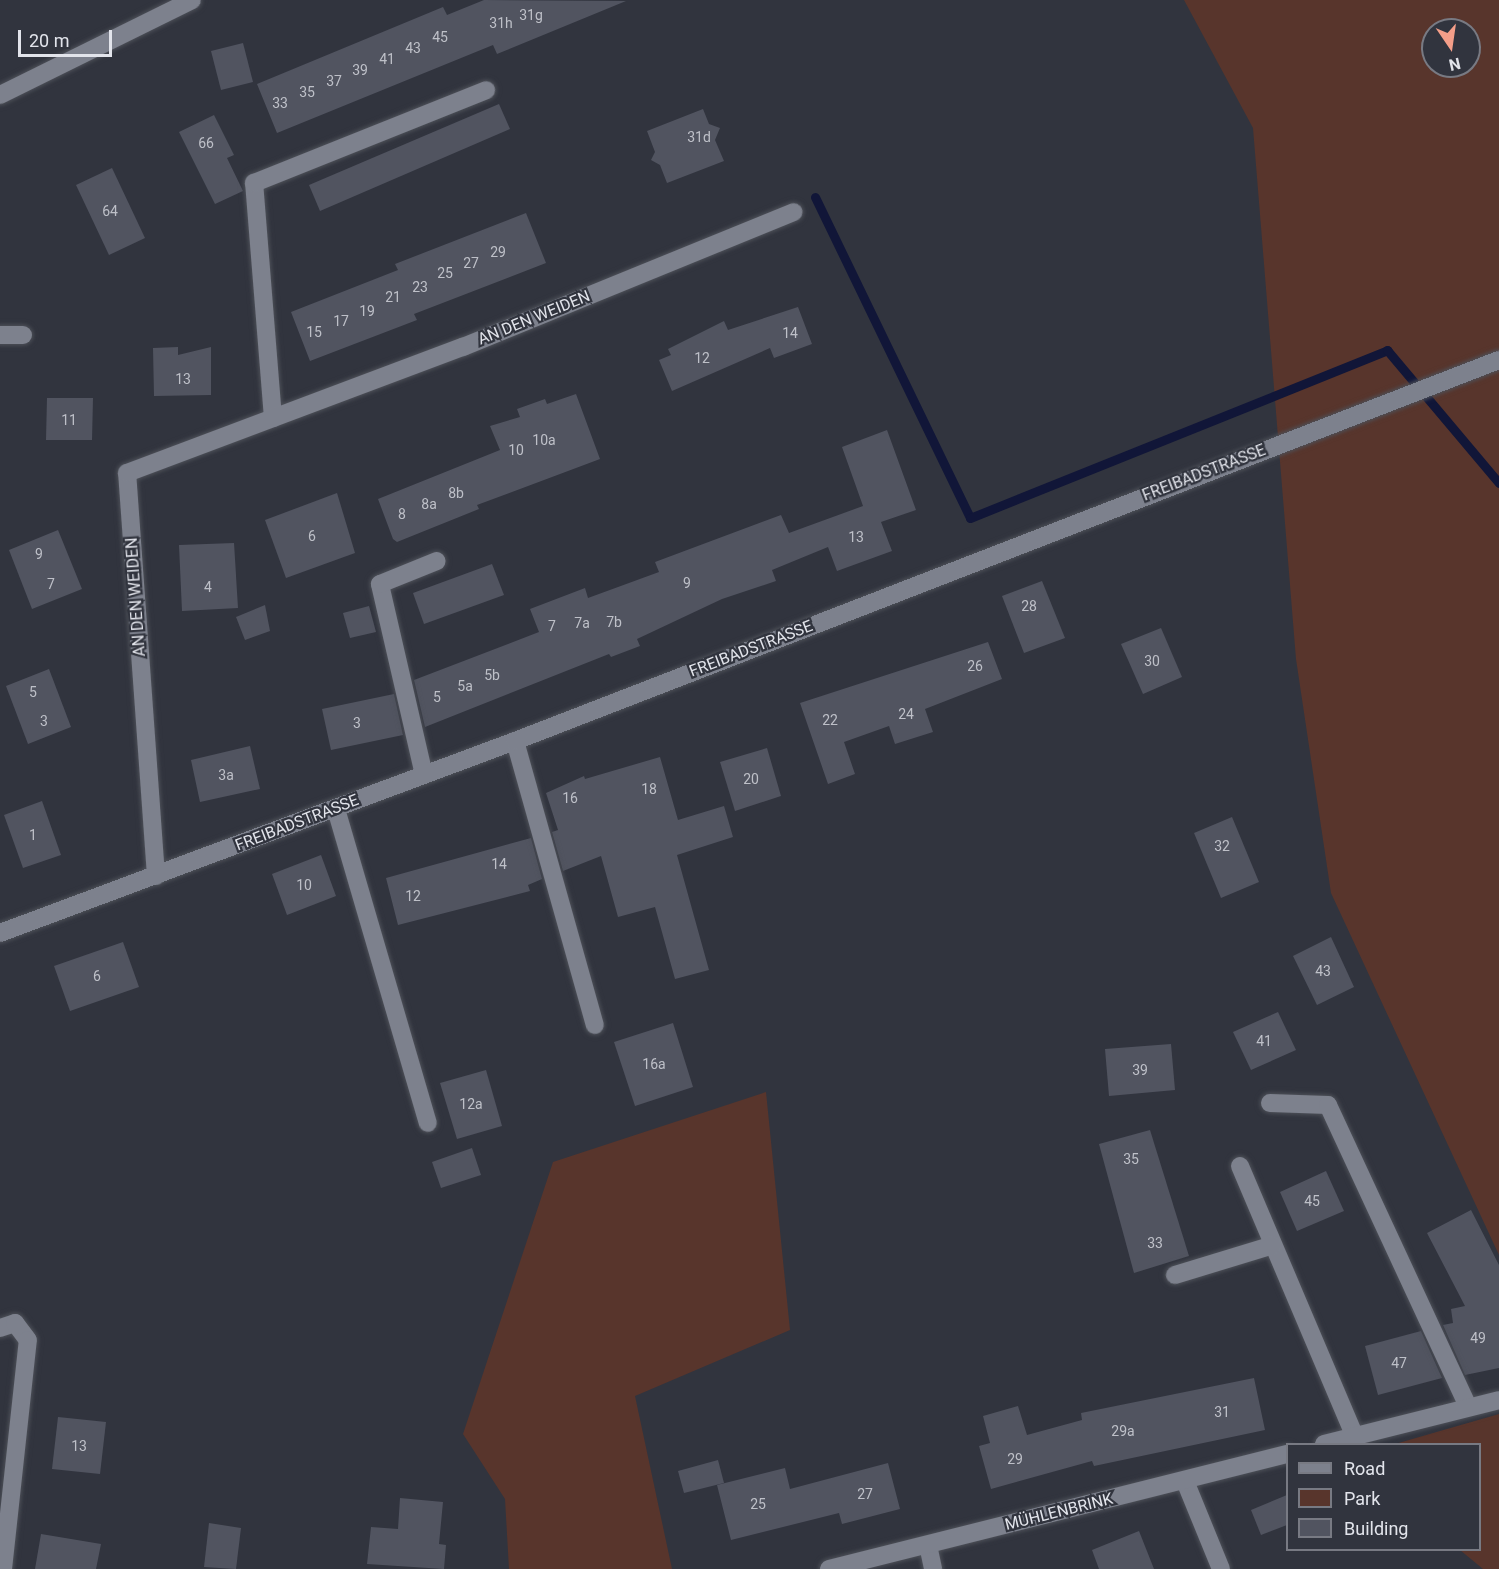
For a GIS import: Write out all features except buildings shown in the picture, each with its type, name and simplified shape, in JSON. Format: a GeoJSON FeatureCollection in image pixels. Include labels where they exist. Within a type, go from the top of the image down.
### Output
{"type":"FeatureCollection","features":[{"type":"Feature","properties":{"kind":"street"},"geometry":{"type":"LineString","coordinates":[[0,96],[192,0]]}},
{"type":"Feature","properties":{"kind":"street"},"geometry":{"type":"LineString","coordinates":[[273,418],[254,183],[486,90]]}},
{"type":"Feature","properties":{"kind":"street","name":"AN DEN WEIDEN"},"geometry":{"type":"LineString","coordinates":[[156,876],[127,473],[463,347],[793,212]]}},
{"type":"Feature","properties":{"kind":"street"},"geometry":{"type":"LineString","coordinates":[[0,335],[23,335]]}},
{"type":"Feature","properties":{"kind":"street","name":"FREIBADSTRASSE"},"geometry":{"type":"LineString","coordinates":[[0,933],[424,776],[1499,360]]}},
{"type":"Feature","properties":{"kind":"street"},"geometry":{"type":"LineString","coordinates":[[424,776],[380,584],[437,561]]}},
{"type":"Feature","properties":{"kind":"street"},"geometry":{"type":"LineString","coordinates":[[514,741],[595,1025]]}},
{"type":"Feature","properties":{"kind":"street"},"geometry":{"type":"LineString","coordinates":[[336,809],[428,1123]]}},
{"type":"Feature","properties":{"kind":"street"},"geometry":{"type":"LineString","coordinates":[[1270,1103],[1328,1105],[1467,1407]]}},
{"type":"Feature","properties":{"kind":"street"},"geometry":{"type":"LineString","coordinates":[[1240,1166],[1355,1437]]}},
{"type":"Feature","properties":{"kind":"street"},"geometry":{"type":"LineString","coordinates":[[1174,1275],[1273,1245]]}},
{"type":"Feature","properties":{"kind":"street"},"geometry":{"type":"LineString","coordinates":[[0,1328],[15,1323],[28,1340],[3,1569]]}},
{"type":"Feature","properties":{"kind":"street"},"geometry":{"type":"LineString","coordinates":[[1328,1443],[1499,1400]]}},
{"type":"Feature","properties":{"kind":"street","name":"MÜHLENBRINK"},"geometry":{"type":"LineString","coordinates":[[829,1569],[1286,1454]]}},
{"type":"Feature","properties":{"kind":"street"},"geometry":{"type":"LineString","coordinates":[[1185,1481],[1221,1569]]}},
{"type":"Feature","properties":{"kind":"street"},"geometry":{"type":"LineString","coordinates":[[928,1545],[933,1569]]}},
{"type":"Feature","properties":{"kind":"green space"},"geometry":{"type":"Polygon","coordinates":[[[1184,0],[1499,0],[1499,1255],[1331,893],[1296,659],[1253,128],[1184,0]]]}},
{"type":"Feature","properties":{"kind":"green space"},"geometry":{"type":"Polygon","coordinates":[[[766,1092],[790,1330],[635,1396],[672,1569],[509,1569],[505,1499],[463,1434],[553,1162],[766,1092]]]}},
{"type":"Feature","properties":{"kind":"green space"},"geometry":{"type":"Polygon","coordinates":[[[1499,1414],[1499,1569],[1483,1569],[1461,1551],[1481,1551],[1481,1443],[1398,1443],[1499,1414]]]}},
{"type":"Feature","properties":{"kind":"waterway"},"geometry":{"type":"LineString","coordinates":[[815,197],[970,518],[1387,350],[1499,483]]}}]}
